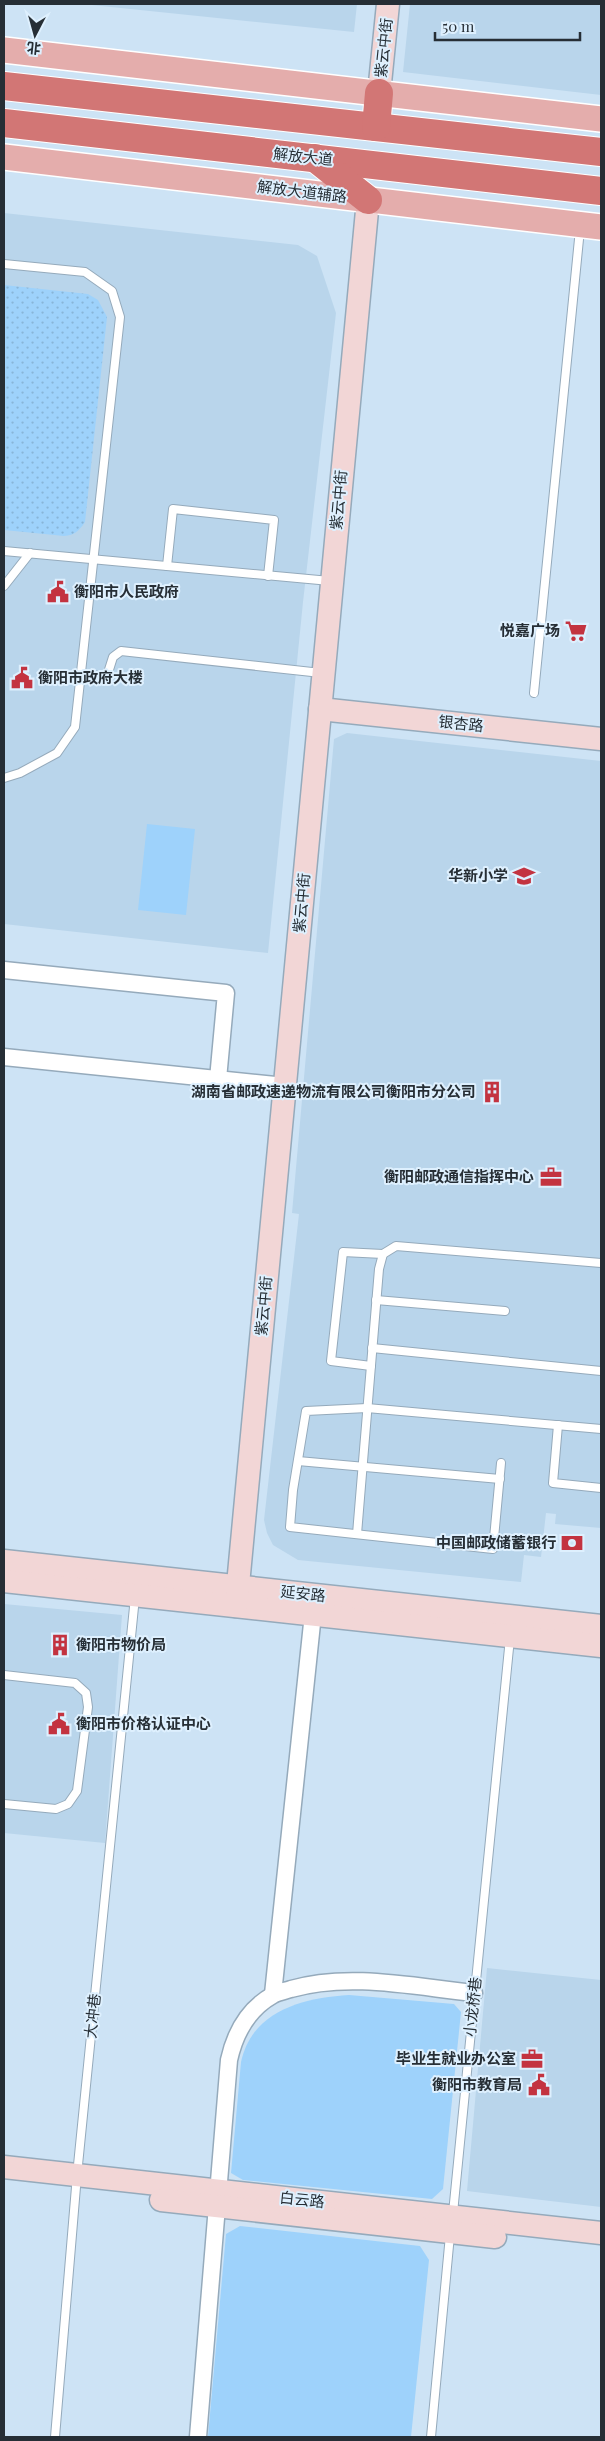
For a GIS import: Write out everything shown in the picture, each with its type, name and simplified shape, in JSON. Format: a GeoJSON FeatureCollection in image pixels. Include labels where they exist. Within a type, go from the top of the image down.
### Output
{"type":"FeatureCollection","features":[{"type":"Feature","properties":{"kind":"highway"},"geometry":{"type":"LineString","coordinates":[[4,86],[601,152]]}},
{"type":"Feature","properties":{"kind":"highway"},"geometry":{"type":"LineString","coordinates":[[376,127],[379,93]]}},
{"type":"Feature","properties":{"kind":"highway","name":"解放大道"},"geometry":{"type":"LineString","coordinates":[[4,123],[601,191]]}},
{"type":"Feature","properties":{"kind":"highway"},"geometry":{"type":"LineString","coordinates":[[315,158],[368,200]]}},
{"type":"Feature","properties":{"kind":"main road"},"geometry":{"type":"LineString","coordinates":[[4,50],[601,119]]}},
{"type":"Feature","properties":{"kind":"main road","name":"解放大道辅路"},"geometry":{"type":"LineString","coordinates":[[4,157],[591,225]]}},
{"type":"Feature","properties":{"kind":"street","name":"紫云中街"},"geometry":{"type":"LineString","coordinates":[[379,93],[388,4]]}},
{"type":"Feature","properties":{"kind":"street","name":"紫云中街"},"geometry":{"type":"LineString","coordinates":[[237,1596],[368,200]]}},
{"type":"Feature","properties":{"kind":"street","name":"银杏路"},"geometry":{"type":"LineString","coordinates":[[320,709],[601,739]]}},
{"type":"Feature","properties":{"kind":"street"},"geometry":{"type":"LineString","coordinates":[[4,970],[226,993],[218,1080]]}},
{"type":"Feature","properties":{"kind":"street"},"geometry":{"type":"LineString","coordinates":[[4,1058],[285,1086]]}},
{"type":"Feature","properties":{"kind":"street","name":"延安路"},"geometry":{"type":"LineString","coordinates":[[4,1561],[237,1596],[601,1626]]}},
{"type":"Feature","properties":{"kind":"street","name":"延安路"},"geometry":{"type":"LineString","coordinates":[[4,1581],[135,1595],[237,1596],[313,1614],[601,1646]]}},
{"type":"Feature","properties":{"kind":"street"},"geometry":{"type":"LineString","coordinates":[[273,1994],[313,1614]]}},
{"type":"Feature","properties":{"kind":"street"},"geometry":{"type":"LineString","coordinates":[[198,2437],[229,2060],[233,2041],[240,2025],[273,1994],[311,1983],[349,1981],[474,1992]]}},
{"type":"Feature","properties":{"kind":"street","name":"白云路"},"geometry":{"type":"LineString","coordinates":[[4,2167],[77,2183]]}},
{"type":"Feature","properties":{"kind":"street","name":"白云路"},"geometry":{"type":"LineString","coordinates":[[4,2182],[77,2183],[451,2224],[601,2233]]}},
{"type":"Feature","properties":{"kind":"street","name":"白云路"},"geometry":{"type":"LineString","coordinates":[[451,2224],[601,2248]]}},
{"type":"Feature","properties":{"kind":"lane"},"geometry":{"type":"LineString","coordinates":[[534,692],[591,225]]}},
{"type":"Feature","properties":{"kind":"lane"},"geometry":{"type":"LineString","coordinates":[[4,264],[85,272],[112,290],[120,317],[75,727],[58,753],[20,773],[4,778]]}},
{"type":"Feature","properties":{"kind":"lane"},"geometry":{"type":"LineString","coordinates":[[167,566],[173,509],[274,520],[268,576]]}},
{"type":"Feature","properties":{"kind":"lane"},"geometry":{"type":"LineString","coordinates":[[4,551],[332,582]]}},
{"type":"Feature","properties":{"kind":"lane"},"geometry":{"type":"LineString","coordinates":[[4,586],[30,553]]}},
{"type":"Feature","properties":{"kind":"lane"},"geometry":{"type":"LineString","coordinates":[[81,675],[108,676],[113,657],[120,651],[323,674]]}},
{"type":"Feature","properties":{"kind":"lane"},"geometry":{"type":"LineString","coordinates":[[371,1366],[331,1361],[343,1252],[383,1254],[396,1246],[601,1264]]}},
{"type":"Feature","properties":{"kind":"lane"},"geometry":{"type":"LineString","coordinates":[[357,1534],[376,1300],[379,1269],[383,1254]]}},
{"type":"Feature","properties":{"kind":"lane"},"geometry":{"type":"LineString","coordinates":[[376,1300],[505,1310]]}},
{"type":"Feature","properties":{"kind":"lane"},"geometry":{"type":"LineString","coordinates":[[372,1348],[601,1371]]}},
{"type":"Feature","properties":{"kind":"lane"},"geometry":{"type":"LineString","coordinates":[[501,1463],[493,1549],[290,1527],[306,1411],[367,1408],[601,1430]]}},
{"type":"Feature","properties":{"kind":"lane"},"geometry":{"type":"LineString","coordinates":[[558,1425],[553,1483],[601,1488]]}},
{"type":"Feature","properties":{"kind":"lane"},"geometry":{"type":"LineString","coordinates":[[298,1461],[500,1479]]}},
{"type":"Feature","properties":{"kind":"lane","name":"大冲巷"},"geometry":{"type":"LineString","coordinates":[[55,2437],[77,2183],[135,1595]]}},
{"type":"Feature","properties":{"kind":"lane","name":"小龙桥巷"},"geometry":{"type":"LineString","coordinates":[[431,2437],[510,1636]]}},
{"type":"Feature","properties":{"kind":"lane"},"geometry":{"type":"LineString","coordinates":[[4,1675],[75,1683],[86,1694],[88,1707],[77,1791],[68,1804],[56,1809],[4,1804]]}},
{"type":"Feature","properties":{"kind":"shaded area"},"geometry":{"type":"Polygon","coordinates":[[[82,4],[357,4],[354,32],[82,4]]]}},
{"type":"Feature","properties":{"kind":"shaded area"},"geometry":{"type":"Polygon","coordinates":[[[410,4],[601,4],[601,95],[403,72],[410,4]]]}},
{"type":"Feature","properties":{"kind":"shaded area","name":"衡阳市人民政府"},"geometry":{"type":"Polygon","coordinates":[[[4,213],[298,245],[317,256],[336,313],[303,602],[268,953],[4,924],[4,213]]]}},
{"type":"Feature","properties":{"kind":"shaded area"},"geometry":{"type":"Polygon","coordinates":[[[4,285],[88,294],[98,300],[107,317],[85,522],[79,530],[71,535],[64,536],[4,530],[4,285]]]}},
{"type":"Feature","properties":{"kind":"shaded area"},"geometry":{"type":"Polygon","coordinates":[[[347,733],[601,761],[601,1528],[555,1524],[556,1514],[546,1513],[541,1557],[524,1555],[521,1582],[298,1560],[273,1545],[267,1533],[264,1520],[299,1214],[292,1213],[334,739],[347,733]]]}},
{"type":"Feature","properties":{"kind":"shaded area"},"geometry":{"type":"Polygon","coordinates":[[[147,824],[195,829],[186,915],[138,910],[147,824]]]}},
{"type":"Feature","properties":{"kind":"shaded area","name":"衡阳市价格认证中心"},"geometry":{"type":"Polygon","coordinates":[[[4,1604],[122,1615],[105,1843],[4,1833],[4,1604]]]}},
{"type":"Feature","properties":{"kind":"shaded area","name":"衡阳市教育局"},"geometry":{"type":"Polygon","coordinates":[[[487,1968],[601,1980],[601,2207],[467,2191],[487,1968]]]}},
{"type":"Feature","properties":{"kind":"shaded area"},"geometry":{"type":"Polygon","coordinates":[[[349,1995],[454,2004],[461,2012],[443,2189],[432,2199],[243,2180],[231,2173],[241,2062],[247,2045],[256,2030],[282,2010],[297,2004],[349,1995]]]}},
{"type":"Feature","properties":{"kind":"shaded area"},"geometry":{"type":"Polygon","coordinates":[[[240,2226],[420,2246],[429,2260],[411,2437],[208,2437],[226,2234],[240,2226]]]}},
{"type":"Feature","properties":{"kind":"place","name":"衡阳市人民政府"},"geometry":{"type":"Point","coordinates":[58,592]}},
{"type":"Feature","properties":{"kind":"place","name":"悦嘉广场"},"geometry":{"type":"Point","coordinates":[576,631]}},
{"type":"Feature","properties":{"kind":"place","name":"衡阳市政府大楼"},"geometry":{"type":"Point","coordinates":[22,678]}},
{"type":"Feature","properties":{"kind":"place","name":"华新小学"},"geometry":{"type":"Point","coordinates":[524,876]}},
{"type":"Feature","properties":{"kind":"place","name":"湖南省邮政速递物流有限公司衡阳市分公司"},"geometry":{"type":"Point","coordinates":[492,1092]}},
{"type":"Feature","properties":{"kind":"place","name":"衡阳邮政通信指挥中心"},"geometry":{"type":"Point","coordinates":[551,1177]}},
{"type":"Feature","properties":{"kind":"place","name":"中国邮政储蓄银行"},"geometry":{"type":"Point","coordinates":[572,1543]}},
{"type":"Feature","properties":{"kind":"place","name":"衡阳市物价局"},"geometry":{"type":"Point","coordinates":[60,1645]}},
{"type":"Feature","properties":{"kind":"place","name":"衡阳市价格认证中心"},"geometry":{"type":"Point","coordinates":[59,1724]}},
{"type":"Feature","properties":{"kind":"place","name":"毕业生就业办公室"},"geometry":{"type":"Point","coordinates":[532,2059]}},
{"type":"Feature","properties":{"kind":"place","name":"衡阳市教育局"},"geometry":{"type":"Point","coordinates":[539,2085]}}]}
